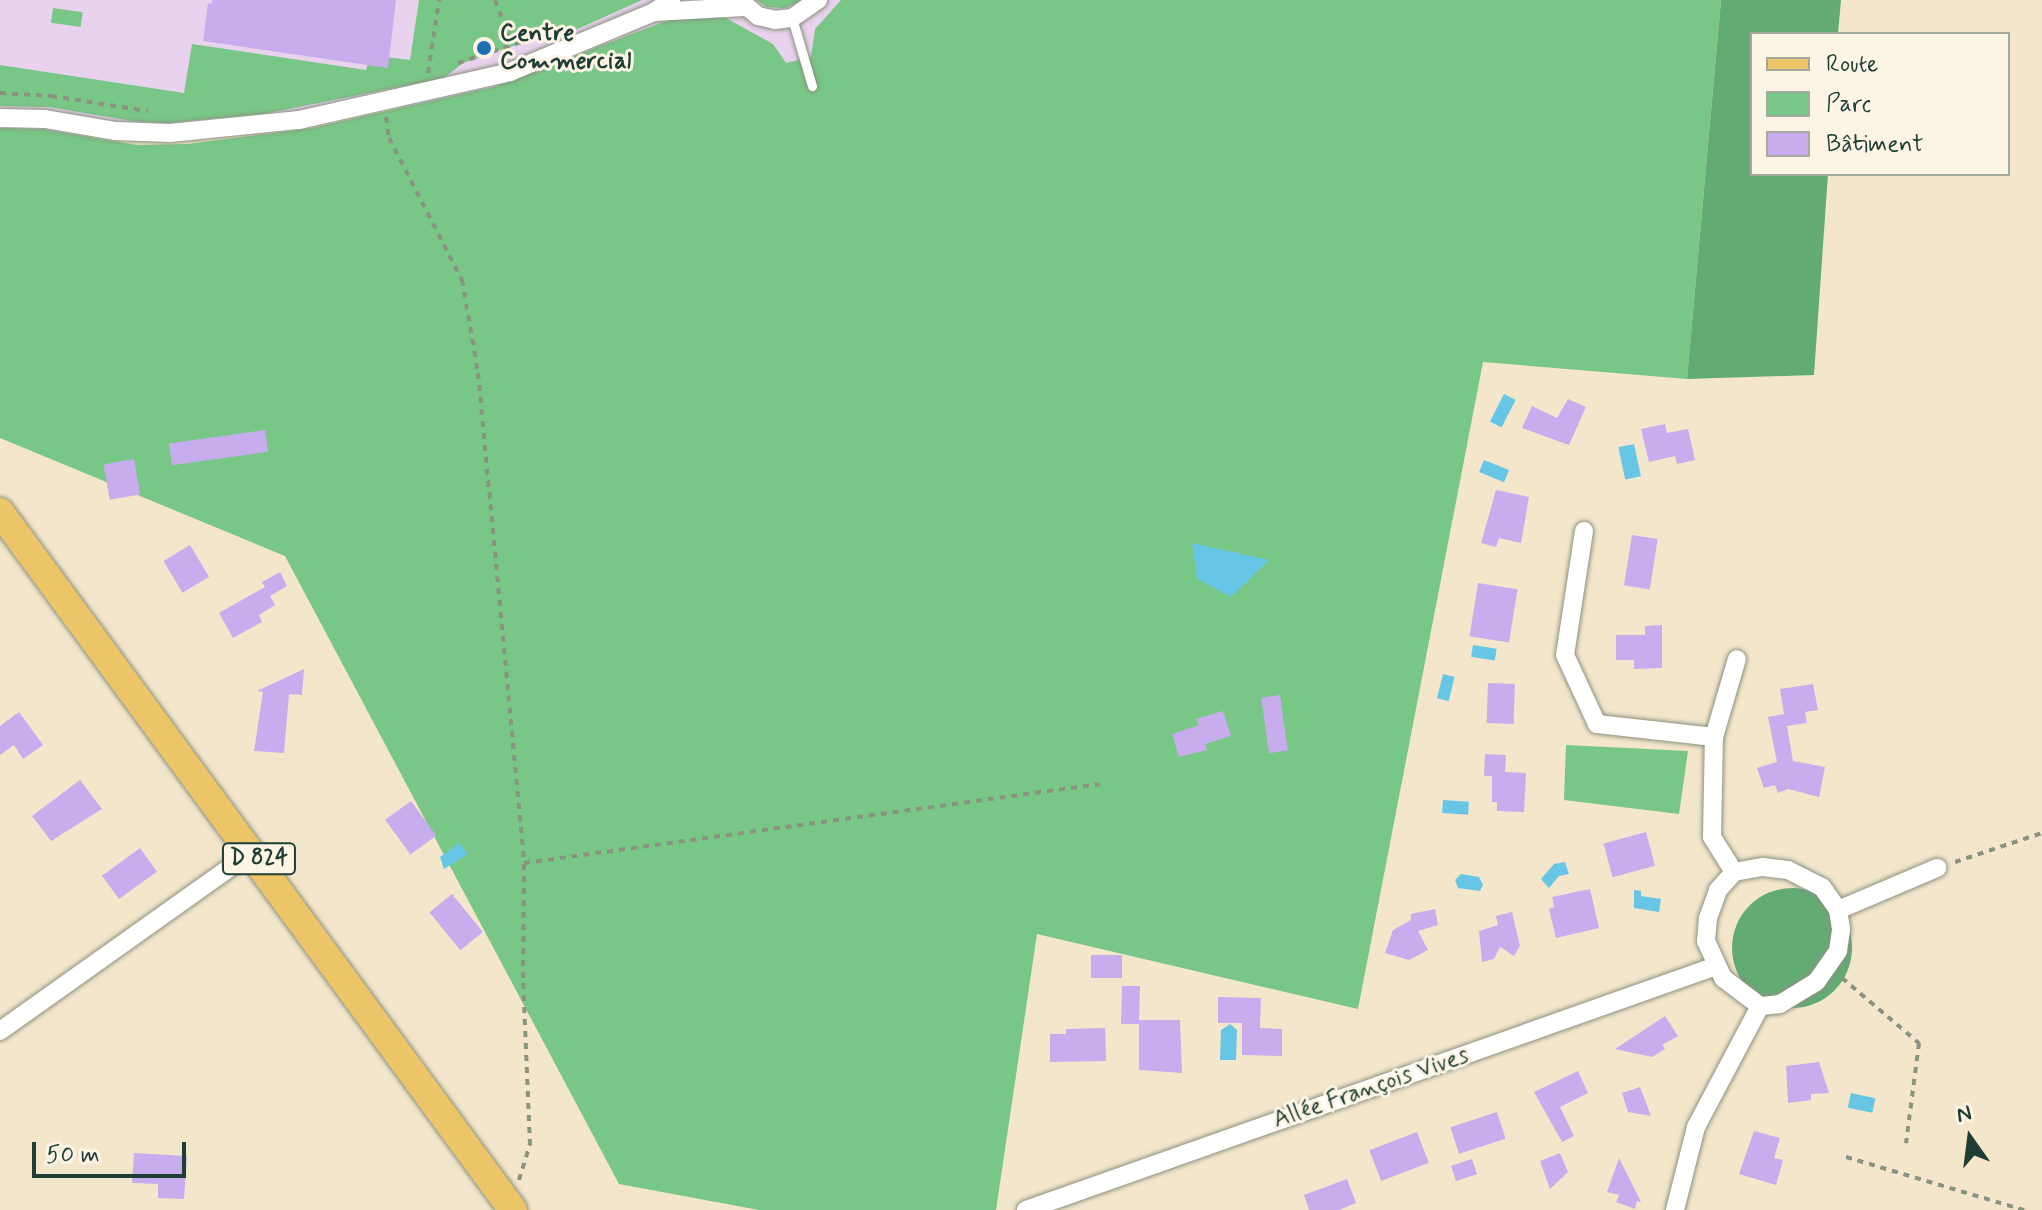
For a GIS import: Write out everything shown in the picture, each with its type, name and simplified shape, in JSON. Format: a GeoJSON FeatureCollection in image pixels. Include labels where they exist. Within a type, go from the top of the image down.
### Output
{"type":"FeatureCollection","features":[{"type":"Feature","properties":{"kind":"main road","name":"D 824"},"geometry":{"type":"LineString","coordinates":[[0,512],[253,851],[509,1205]]}},
{"type":"Feature","properties":{"kind":"street"},"geometry":{"type":"LineString","coordinates":[[0,118],[45,119],[116,131],[170,133],[299,120],[510,72],[654,12],[671,0]]}},
{"type":"Feature","properties":{"kind":"street"},"geometry":{"type":"LineString","coordinates":[[654,12],[741,3],[775,20],[792,18],[818,0]]}},
{"type":"Feature","properties":{"kind":"street"},"geometry":{"type":"LineString","coordinates":[[1584,531],[1565,655],[1597,724],[1714,737]]}},
{"type":"Feature","properties":{"kind":"street"},"geometry":{"type":"LineString","coordinates":[[1734,872],[1712,837],[1714,737],[1737,659]]}},
{"type":"Feature","properties":{"kind":"street"},"geometry":{"type":"LineString","coordinates":[[0,1031],[253,851]]}},
{"type":"Feature","properties":{"kind":"street"},"geometry":{"type":"LineString","coordinates":[[1763,867],[1788,870],[1822,887],[1838,910],[1841,930],[1838,951],[1828,967],[1800,995],[1780,1004],[1760,1006],[1747,999],[1716,966],[1706,941],[1708,918],[1718,890],[1734,872],[1763,867]]}},
{"type":"Feature","properties":{"kind":"street"},"geometry":{"type":"LineString","coordinates":[[1838,910],[1937,868]]}},
{"type":"Feature","properties":{"kind":"street","name":"Allée François Vives"},"geometry":{"type":"LineString","coordinates":[[1026,1210],[1716,966]]}},
{"type":"Feature","properties":{"kind":"street"},"geometry":{"type":"LineString","coordinates":[[1675,1210],[1696,1127],[1760,1006]]}},
{"type":"Feature","properties":{"kind":"lane"},"geometry":{"type":"LineString","coordinates":[[792,18],[812,86]]}},
{"type":"Feature","properties":{"kind":"path"},"geometry":{"type":"LineString","coordinates":[[439,0],[428,76],[439,73]]}},
{"type":"Feature","properties":{"kind":"path"},"geometry":{"type":"LineString","coordinates":[[495,0],[512,44]]}},
{"type":"Feature","properties":{"kind":"path"},"geometry":{"type":"LineString","coordinates":[[449,70],[462,61],[557,30]]}},
{"type":"Feature","properties":{"kind":"path"},"geometry":{"type":"LineString","coordinates":[[0,93],[51,96],[155,113]]}},
{"type":"Feature","properties":{"kind":"path"},"geometry":{"type":"LineString","coordinates":[[384,102],[389,138],[462,280],[478,373],[524,863],[523,978],[530,1145],[523,1175],[509,1205]]}},
{"type":"Feature","properties":{"kind":"path"},"geometry":{"type":"LineString","coordinates":[[524,863],[1100,784]]}},
{"type":"Feature","properties":{"kind":"path"},"geometry":{"type":"LineString","coordinates":[[1937,868],[2042,833]]}},
{"type":"Feature","properties":{"kind":"path"},"geometry":{"type":"LineString","coordinates":[[1828,967],[1919,1043],[1906,1143]]}},
{"type":"Feature","properties":{"kind":"path"},"geometry":{"type":"LineString","coordinates":[[1846,1157],[2024,1210]]}},
{"type":"Feature","properties":{"kind":"shaded area"},"geometry":{"type":"Polygon","coordinates":[[[0,0],[901,0],[803,74],[0,141],[0,0]]]}},
{"type":"Feature","properties":{"kind":"green space"},"geometry":{"type":"Polygon","coordinates":[[[419,0],[642,0],[562,36],[537,38],[463,63],[444,78],[263,114],[166,123],[132,121],[49,107],[0,106],[0,65],[184,93],[192,44],[366,70],[370,55],[410,60],[419,0]]]}},
{"type":"Feature","properties":{"kind":"green space"},"geometry":{"type":"Polygon","coordinates":[[[756,0],[804,0],[785,8],[767,7],[756,0]]]}},
{"type":"Feature","properties":{"kind":"green space"},"geometry":{"type":"Polygon","coordinates":[[[841,0],[1721,0],[1687,379],[1483,362],[1358,1009],[1037,934],[996,1210],[759,1210],[619,1184],[285,556],[0,438],[0,128],[41,129],[137,145],[188,144],[312,128],[493,87],[682,15],[724,17],[773,44],[786,63],[811,57],[815,29],[841,0]]]}},
{"type":"Feature","properties":{"kind":"green space"},"geometry":{"type":"Polygon","coordinates":[[[1721,0],[1841,0],[1838,32],[1750,32],[1750,176],[1828,176],[1814,375],[1687,379],[1721,0]]]}},
{"type":"Feature","properties":{"kind":"green space"},"geometry":{"type":"Polygon","coordinates":[[[53,8],[83,12],[81,27],[51,23],[53,8]]]}},
{"type":"Feature","properties":{"kind":"green space"},"geometry":{"type":"Polygon","coordinates":[[[1566,745],[1688,751],[1679,814],[1564,800],[1566,745]]]}},
{"type":"Feature","properties":{"kind":"green space"},"geometry":{"type":"Polygon","coordinates":[[[1792,888],[1815,893],[1834,906],[1847,925],[1852,948],[1847,971],[1834,990],[1815,1003],[1792,1008],[1769,1003],[1750,990],[1737,971],[1732,948],[1737,925],[1750,906],[1769,893],[1792,888]]]}},
{"type":"Feature","properties":{"kind":"water"},"geometry":{"type":"Polygon","coordinates":[[[1504,394],[1516,400],[1502,428],[1490,422],[1504,394]]]}},
{"type":"Feature","properties":{"kind":"water"},"geometry":{"type":"Polygon","coordinates":[[[1634,444],[1641,476],[1625,480],[1618,447],[1634,444]]]}},
{"type":"Feature","properties":{"kind":"water"},"geometry":{"type":"Polygon","coordinates":[[[1484,460],[1509,470],[1504,482],[1479,472],[1484,460]]]}},
{"type":"Feature","properties":{"kind":"water"},"geometry":{"type":"Polygon","coordinates":[[[1192,543],[1269,560],[1231,597],[1197,579],[1192,543]]]}},
{"type":"Feature","properties":{"kind":"water"},"geometry":{"type":"Polygon","coordinates":[[[1473,645],[1497,649],[1495,661],[1471,657],[1473,645]]]}},
{"type":"Feature","properties":{"kind":"water"},"geometry":{"type":"Polygon","coordinates":[[[1443,674],[1455,677],[1449,701],[1437,698],[1443,674]]]}},
{"type":"Feature","properties":{"kind":"water"},"geometry":{"type":"Polygon","coordinates":[[[1443,800],[1469,802],[1468,815],[1442,813],[1443,800]]]}},
{"type":"Feature","properties":{"kind":"water"},"geometry":{"type":"Polygon","coordinates":[[[459,843],[468,854],[444,869],[440,857],[459,843]]]}},
{"type":"Feature","properties":{"kind":"water"},"geometry":{"type":"Polygon","coordinates":[[[1565,862],[1569,874],[1559,876],[1549,888],[1541,879],[1554,864],[1565,862]]]}},
{"type":"Feature","properties":{"kind":"water"},"geometry":{"type":"Polygon","coordinates":[[[1461,874],[1479,877],[1483,885],[1480,891],[1458,888],[1455,880],[1461,874]]]}},
{"type":"Feature","properties":{"kind":"water"},"geometry":{"type":"Polygon","coordinates":[[[1634,890],[1641,891],[1641,896],[1661,899],[1659,912],[1634,908],[1634,890]]]}},
{"type":"Feature","properties":{"kind":"water"},"geometry":{"type":"Polygon","coordinates":[[[1230,1024],[1237,1030],[1236,1060],[1220,1060],[1221,1030],[1230,1024]]]}},
{"type":"Feature","properties":{"kind":"water"},"geometry":{"type":"Polygon","coordinates":[[[1851,1093],[1875,1098],[1872,1113],[1848,1108],[1851,1093]]]}},
{"type":"Feature","properties":{"kind":"building"},"geometry":{"type":"Polygon","coordinates":[[[212,0],[396,0],[388,68],[203,41],[208,3],[212,4],[212,0]]]}},
{"type":"Feature","properties":{"kind":"building"},"geometry":{"type":"Polygon","coordinates":[[[1568,399],[1586,407],[1569,445],[1522,428],[1532,406],[1557,418],[1568,399]]]}},
{"type":"Feature","properties":{"kind":"building"},"geometry":{"type":"Polygon","coordinates":[[[1665,424],[1667,433],[1688,429],[1695,460],[1677,464],[1675,456],[1649,462],[1641,429],[1665,424]]]}},
{"type":"Feature","properties":{"kind":"building"},"geometry":{"type":"Polygon","coordinates":[[[265,430],[268,452],[172,465],[169,443],[265,430]]]}},
{"type":"Feature","properties":{"kind":"building"},"geometry":{"type":"Polygon","coordinates":[[[134,459],[140,494],[110,500],[103,464],[134,459]]]}},
{"type":"Feature","properties":{"kind":"building"},"geometry":{"type":"Polygon","coordinates":[[[1496,490],[1529,497],[1521,543],[1499,538],[1496,547],[1481,543],[1496,490]]]}},
{"type":"Feature","properties":{"kind":"building"},"geometry":{"type":"Polygon","coordinates":[[[1632,535],[1658,539],[1650,589],[1624,585],[1632,535]]]}},
{"type":"Feature","properties":{"kind":"building"},"geometry":{"type":"Polygon","coordinates":[[[190,545],[209,577],[182,593],[163,561],[190,545]]]}},
{"type":"Feature","properties":{"kind":"building"},"geometry":{"type":"Polygon","coordinates":[[[280,572],[287,586],[270,596],[275,605],[259,615],[262,622],[233,638],[219,613],[265,587],[262,582],[280,572]]]}},
{"type":"Feature","properties":{"kind":"building"},"geometry":{"type":"Polygon","coordinates":[[[1478,583],[1518,589],[1509,643],[1470,636],[1478,583]]]}},
{"type":"Feature","properties":{"kind":"building"},"geometry":{"type":"Polygon","coordinates":[[[1662,625],[1662,668],[1634,669],[1634,660],[1616,660],[1616,635],[1645,635],[1645,626],[1662,625]]]}},
{"type":"Feature","properties":{"kind":"building"},"geometry":{"type":"Polygon","coordinates":[[[304,669],[302,695],[289,694],[284,753],[254,751],[263,692],[257,691],[304,669]]]}},
{"type":"Feature","properties":{"kind":"building"},"geometry":{"type":"Polygon","coordinates":[[[1488,683],[1515,684],[1514,724],[1487,723],[1488,683]]]}},
{"type":"Feature","properties":{"kind":"building"},"geometry":{"type":"Polygon","coordinates":[[[1813,684],[1818,710],[1805,712],[1807,723],[1787,726],[1793,761],[1825,767],[1819,797],[1788,789],[1778,793],[1775,785],[1764,788],[1757,768],[1777,762],[1768,717],[1784,714],[1780,689],[1813,684]]]}},
{"type":"Feature","properties":{"kind":"building"},"geometry":{"type":"Polygon","coordinates":[[[1280,695],[1288,750],[1269,753],[1261,698],[1280,695]]]}},
{"type":"Feature","properties":{"kind":"building"},"geometry":{"type":"Polygon","coordinates":[[[1223,711],[1231,736],[1205,744],[1207,750],[1179,757],[1172,734],[1199,725],[1196,719],[1223,711]]]}},
{"type":"Feature","properties":{"kind":"building"},"geometry":{"type":"Polygon","coordinates":[[[19,712],[43,745],[23,759],[14,745],[0,755],[0,726],[19,712]]]}},
{"type":"Feature","properties":{"kind":"building"},"geometry":{"type":"Polygon","coordinates":[[[1485,754],[1506,755],[1505,772],[1526,773],[1524,812],[1497,811],[1497,802],[1492,802],[1492,776],[1484,776],[1485,754]]]}},
{"type":"Feature","properties":{"kind":"building"},"geometry":{"type":"Polygon","coordinates":[[[80,780],[102,809],[51,841],[32,816],[80,780]]]}},
{"type":"Feature","properties":{"kind":"building"},"geometry":{"type":"Polygon","coordinates":[[[411,801],[436,836],[410,855],[385,820],[411,801]]]}},
{"type":"Feature","properties":{"kind":"building"},"geometry":{"type":"Polygon","coordinates":[[[1646,832],[1655,866],[1613,877],[1603,843],[1646,832]]]}},
{"type":"Feature","properties":{"kind":"building"},"geometry":{"type":"Polygon","coordinates":[[[140,848],[157,871],[119,899],[102,876],[140,848]]]}},
{"type":"Feature","properties":{"kind":"building"},"geometry":{"type":"Polygon","coordinates":[[[1590,889],[1599,928],[1556,938],[1549,909],[1554,907],[1552,897],[1590,889]]]}},
{"type":"Feature","properties":{"kind":"building"},"geometry":{"type":"Polygon","coordinates":[[[452,894],[483,932],[460,950],[429,912],[452,894]]]}},
{"type":"Feature","properties":{"kind":"building"},"geometry":{"type":"Polygon","coordinates":[[[1435,909],[1438,925],[1418,931],[1428,950],[1409,960],[1385,953],[1393,930],[1411,920],[1411,914],[1435,909]]]}},
{"type":"Feature","properties":{"kind":"building"},"geometry":{"type":"Polygon","coordinates":[[[1512,912],[1520,946],[1514,956],[1500,947],[1494,959],[1482,962],[1479,931],[1498,925],[1496,916],[1512,912]]]}},
{"type":"Feature","properties":{"kind":"building"},"geometry":{"type":"Polygon","coordinates":[[[1091,955],[1122,955],[1122,978],[1091,978],[1091,955]]]}},
{"type":"Feature","properties":{"kind":"building"},"geometry":{"type":"Polygon","coordinates":[[[1122,986],[1140,986],[1139,1020],[1180,1020],[1182,1073],[1139,1070],[1139,1024],[1121,1024],[1122,986]]]}},
{"type":"Feature","properties":{"kind":"building"},"geometry":{"type":"Polygon","coordinates":[[[1218,997],[1261,998],[1260,1028],[1282,1029],[1282,1056],[1242,1055],[1242,1023],[1218,1023],[1218,997]]]}},
{"type":"Feature","properties":{"kind":"building"},"geometry":{"type":"Polygon","coordinates":[[[1665,1016],[1678,1036],[1662,1045],[1665,1049],[1652,1057],[1615,1049],[1665,1016]]]}},
{"type":"Feature","properties":{"kind":"building"},"geometry":{"type":"Polygon","coordinates":[[[1105,1028],[1106,1061],[1050,1062],[1050,1034],[1066,1034],[1066,1029],[1105,1028]]]}},
{"type":"Feature","properties":{"kind":"building"},"geometry":{"type":"Polygon","coordinates":[[[1819,1062],[1829,1093],[1811,1094],[1811,1100],[1788,1103],[1786,1066],[1819,1062]]]}},
{"type":"Feature","properties":{"kind":"building"},"geometry":{"type":"Polygon","coordinates":[[[1578,1071],[1588,1093],[1560,1107],[1574,1136],[1562,1142],[1534,1092],[1578,1071]]]}},
{"type":"Feature","properties":{"kind":"building"},"geometry":{"type":"Polygon","coordinates":[[[1640,1087],[1651,1116],[1628,1112],[1622,1093],[1640,1087]]]}},
{"type":"Feature","properties":{"kind":"building"},"geometry":{"type":"Polygon","coordinates":[[[1497,1112],[1506,1139],[1459,1154],[1450,1127],[1497,1112]]]}},
{"type":"Feature","properties":{"kind":"building"},"geometry":{"type":"Polygon","coordinates":[[[1754,1131],[1780,1138],[1774,1158],[1783,1160],[1776,1185],[1739,1174],[1754,1131]]]}},
{"type":"Feature","properties":{"kind":"building"},"geometry":{"type":"Polygon","coordinates":[[[1417,1132],[1429,1163],[1381,1181],[1369,1150],[1417,1132]]]}},
{"type":"Feature","properties":{"kind":"building"},"geometry":{"type":"Polygon","coordinates":[[[134,1153],[187,1156],[184,1199],[158,1198],[158,1184],[132,1183],[134,1153]]]}},
{"type":"Feature","properties":{"kind":"building"},"geometry":{"type":"Polygon","coordinates":[[[1560,1153],[1568,1172],[1550,1189],[1540,1161],[1560,1153]]]}},
{"type":"Feature","properties":{"kind":"building"},"geometry":{"type":"Polygon","coordinates":[[[1619,1158],[1641,1202],[1637,1201],[1635,1209],[1616,1202],[1619,1195],[1607,1192],[1619,1158]]]}},
{"type":"Feature","properties":{"kind":"building"},"geometry":{"type":"Polygon","coordinates":[[[1472,1159],[1477,1174],[1456,1181],[1451,1166],[1472,1159]]]}},
{"type":"Feature","properties":{"kind":"building"},"geometry":{"type":"Polygon","coordinates":[[[1347,1179],[1356,1203],[1339,1210],[1309,1210],[1304,1195],[1347,1179]]]}},
{"type":"Feature","properties":{"kind":"place","name":"Centre Commercial"},"geometry":{"type":"Point","coordinates":[484,48]}}]}
